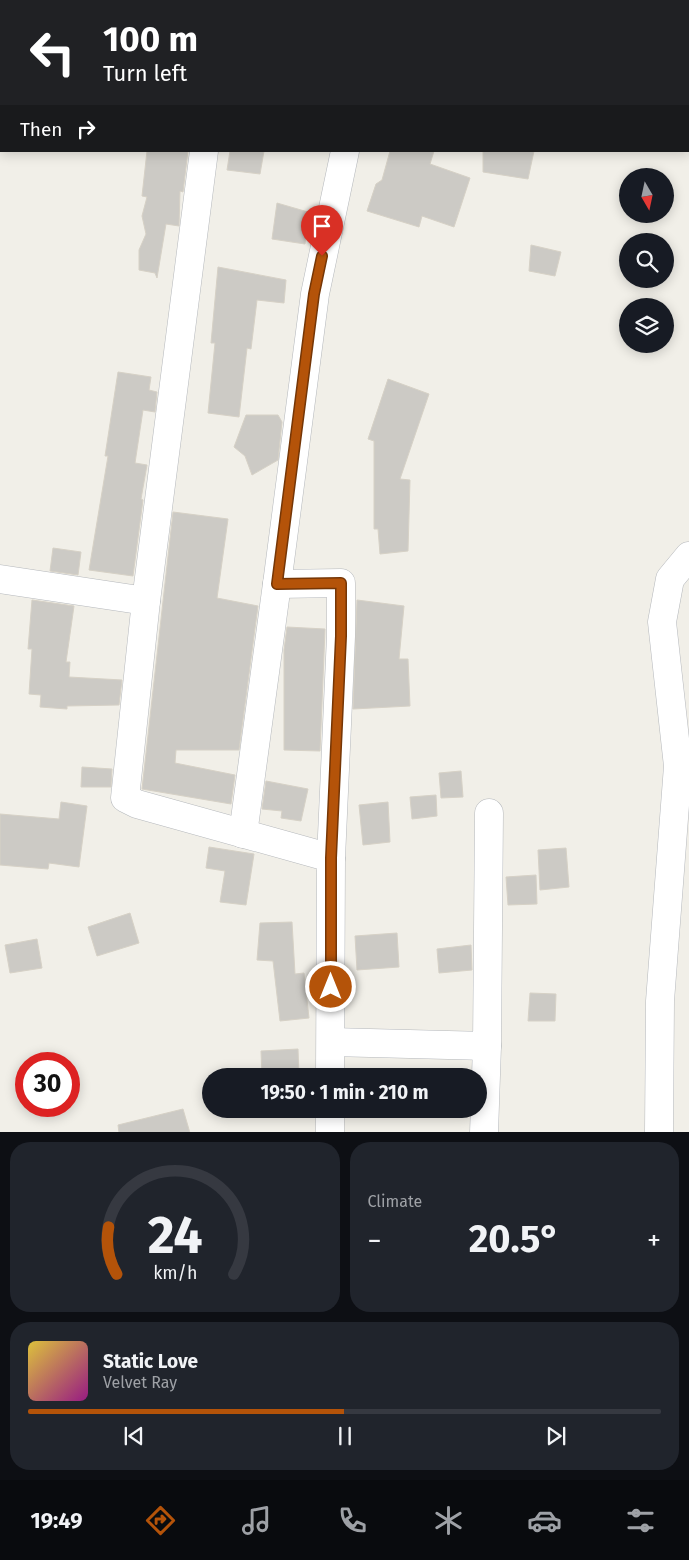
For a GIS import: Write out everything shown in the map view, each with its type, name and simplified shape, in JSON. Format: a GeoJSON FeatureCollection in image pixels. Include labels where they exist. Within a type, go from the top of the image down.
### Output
{"type":"FeatureCollection","features":[{"type":"Feature","properties":{"kind":"street"},"geometry":{"type":"LineString","coordinates":[[204,152],[146,601],[125,798],[137,804],[331,858]]}},
{"type":"Feature","properties":{"kind":"street"},"geometry":{"type":"LineString","coordinates":[[243,834],[314,294],[344,152]]}},
{"type":"Feature","properties":{"kind":"street"},"geometry":{"type":"LineString","coordinates":[[659,1132],[660,1001],[678,766],[662,622],[670,578],[689,556]]}},
{"type":"Feature","properties":{"kind":"street"},"geometry":{"type":"LineString","coordinates":[[0,579],[146,601]]}},
{"type":"Feature","properties":{"kind":"street"},"geometry":{"type":"LineString","coordinates":[[277,584],[341,583],[341,636],[331,858],[330,1068]]}},
{"type":"Feature","properties":{"kind":"street"},"geometry":{"type":"LineString","coordinates":[[484,1132],[487,1046],[489,813]]}},
{"type":"Feature","properties":{"kind":"street"},"geometry":{"type":"LineString","coordinates":[[331,1042],[487,1046]]}},
{"type":"Feature","properties":{"kind":"street"},"geometry":{"type":"LineString","coordinates":[[330,1118],[330,1132]]}},
{"type":"Feature","properties":{"kind":"building"},"geometry":{"type":"Polygon","coordinates":[[[147,152],[188,152],[183,192],[180,191],[179,226],[166,224],[157,278],[155,273],[139,270],[139,250],[146,234],[142,216],[147,197],[142,196],[147,152]]]}},
{"type":"Feature","properties":{"kind":"building"},"geometry":{"type":"Polygon","coordinates":[[[230,152],[264,152],[260,174],[227,170],[230,152]]]}},
{"type":"Feature","properties":{"kind":"building"},"geometry":{"type":"Polygon","coordinates":[[[390,152],[434,152],[430,164],[470,178],[454,227],[422,216],[419,227],[367,211],[376,184],[382,180],[390,152]]]}},
{"type":"Feature","properties":{"kind":"building"},"geometry":{"type":"Polygon","coordinates":[[[483,152],[534,152],[528,179],[483,172],[483,152]]]}},
{"type":"Feature","properties":{"kind":"building"},"geometry":{"type":"Polygon","coordinates":[[[277,203],[308,212],[305,244],[272,239],[277,203]]]}},
{"type":"Feature","properties":{"kind":"building"},"geometry":{"type":"Polygon","coordinates":[[[531,245],[561,252],[555,276],[529,271],[531,245]]]}},
{"type":"Feature","properties":{"kind":"building"},"geometry":{"type":"Polygon","coordinates":[[[218,267],[286,280],[284,303],[257,300],[251,349],[247,348],[239,417],[208,413],[215,343],[211,343],[218,267]]]}},
{"type":"Feature","properties":{"kind":"building"},"geometry":{"type":"Polygon","coordinates":[[[118,372],[151,377],[149,390],[157,392],[155,412],[143,410],[135,463],[147,465],[141,499],[143,500],[133,576],[89,570],[108,456],[105,456],[118,372]]]}},
{"type":"Feature","properties":{"kind":"building"},"geometry":{"type":"Polygon","coordinates":[[[388,379],[429,394],[400,479],[410,480],[408,551],[380,554],[378,529],[374,529],[374,441],[368,439],[388,379]]]}},
{"type":"Feature","properties":{"kind":"building"},"geometry":{"type":"Polygon","coordinates":[[[246,415],[278,415],[282,422],[278,460],[252,475],[245,456],[234,447],[246,415]]]}},
{"type":"Feature","properties":{"kind":"building"},"geometry":{"type":"Polygon","coordinates":[[[173,512],[228,519],[217,598],[258,606],[239,750],[176,750],[175,763],[235,775],[231,804],[142,789],[173,512]]]}},
{"type":"Feature","properties":{"kind":"building"},"geometry":{"type":"Polygon","coordinates":[[[53,548],[81,552],[78,575],[50,571],[53,548]]]}},
{"type":"Feature","properties":{"kind":"building"},"geometry":{"type":"Polygon","coordinates":[[[32,600],[74,606],[66,662],[70,662],[69,677],[122,680],[119,705],[67,706],[67,709],[40,707],[41,695],[29,694],[32,649],[28,649],[32,600]]]}},
{"type":"Feature","properties":{"kind":"building"},"geometry":{"type":"Polygon","coordinates":[[[357,600],[404,606],[399,659],[408,659],[410,706],[353,709],[357,600]]]}},
{"type":"Feature","properties":{"kind":"building"},"geometry":{"type":"Polygon","coordinates":[[[287,627],[325,629],[320,751],[284,750],[284,650],[287,627]]]}},
{"type":"Feature","properties":{"kind":"building"},"geometry":{"type":"Polygon","coordinates":[[[82,767],[112,769],[111,787],[81,787],[82,767]]]}},
{"type":"Feature","properties":{"kind":"building"},"geometry":{"type":"Polygon","coordinates":[[[461,771],[463,797],[441,798],[439,773],[461,771]]]}},
{"type":"Feature","properties":{"kind":"building"},"geometry":{"type":"Polygon","coordinates":[[[266,781],[308,789],[301,821],[281,818],[282,811],[262,809],[266,781]]]}},
{"type":"Feature","properties":{"kind":"building"},"geometry":{"type":"Polygon","coordinates":[[[436,795],[437,816],[412,819],[410,797],[436,795]]]}},
{"type":"Feature","properties":{"kind":"building"},"geometry":{"type":"Polygon","coordinates":[[[61,802],[87,806],[79,867],[49,863],[48,869],[0,865],[0,814],[59,819],[61,802]]]}},
{"type":"Feature","properties":{"kind":"building"},"geometry":{"type":"Polygon","coordinates":[[[388,802],[390,842],[363,845],[359,805],[388,802]]]}},
{"type":"Feature","properties":{"kind":"building"},"geometry":{"type":"Polygon","coordinates":[[[209,847],[254,854],[246,905],[220,902],[225,871],[206,868],[209,847]]]}},
{"type":"Feature","properties":{"kind":"building"},"geometry":{"type":"Polygon","coordinates":[[[566,848],[569,887],[540,890],[538,850],[566,848]]]}},
{"type":"Feature","properties":{"kind":"building"},"geometry":{"type":"Polygon","coordinates":[[[536,875],[537,904],[508,905],[506,877],[536,875]]]}},
{"type":"Feature","properties":{"kind":"building"},"geometry":{"type":"Polygon","coordinates":[[[130,913],[139,943],[97,956],[88,927],[130,913]]]}},
{"type":"Feature","properties":{"kind":"building"},"geometry":{"type":"Polygon","coordinates":[[[292,922],[295,974],[304,973],[309,1018],[280,1021],[273,961],[257,960],[260,923],[292,922]]]}},
{"type":"Feature","properties":{"kind":"building"},"geometry":{"type":"Polygon","coordinates":[[[397,933],[399,967],[357,970],[355,936],[397,933]]]}},
{"type":"Feature","properties":{"kind":"building"},"geometry":{"type":"Polygon","coordinates":[[[37,939],[42,968],[10,973],[5,945],[37,939]]]}},
{"type":"Feature","properties":{"kind":"building"},"geometry":{"type":"Polygon","coordinates":[[[471,945],[472,970],[439,973],[437,949],[471,945]]]}},
{"type":"Feature","properties":{"kind":"building"},"geometry":{"type":"Polygon","coordinates":[[[530,993],[556,994],[555,1021],[528,1021],[530,993]]]}},
{"type":"Feature","properties":{"kind":"building"},"geometry":{"type":"Polygon","coordinates":[[[298,1049],[299,1068],[262,1068],[261,1051],[298,1049]]]}},
{"type":"Feature","properties":{"kind":"building"},"geometry":{"type":"Polygon","coordinates":[[[183,1109],[190,1132],[119,1132],[118,1125],[183,1109]]]}},
{"type":"Feature","properties":{"kind":"route"},"geometry":{"type":"LineString","coordinates":[[322,256],[314,294],[277,584],[341,583],[341,636],[331,858],[331,987]]}}]}
